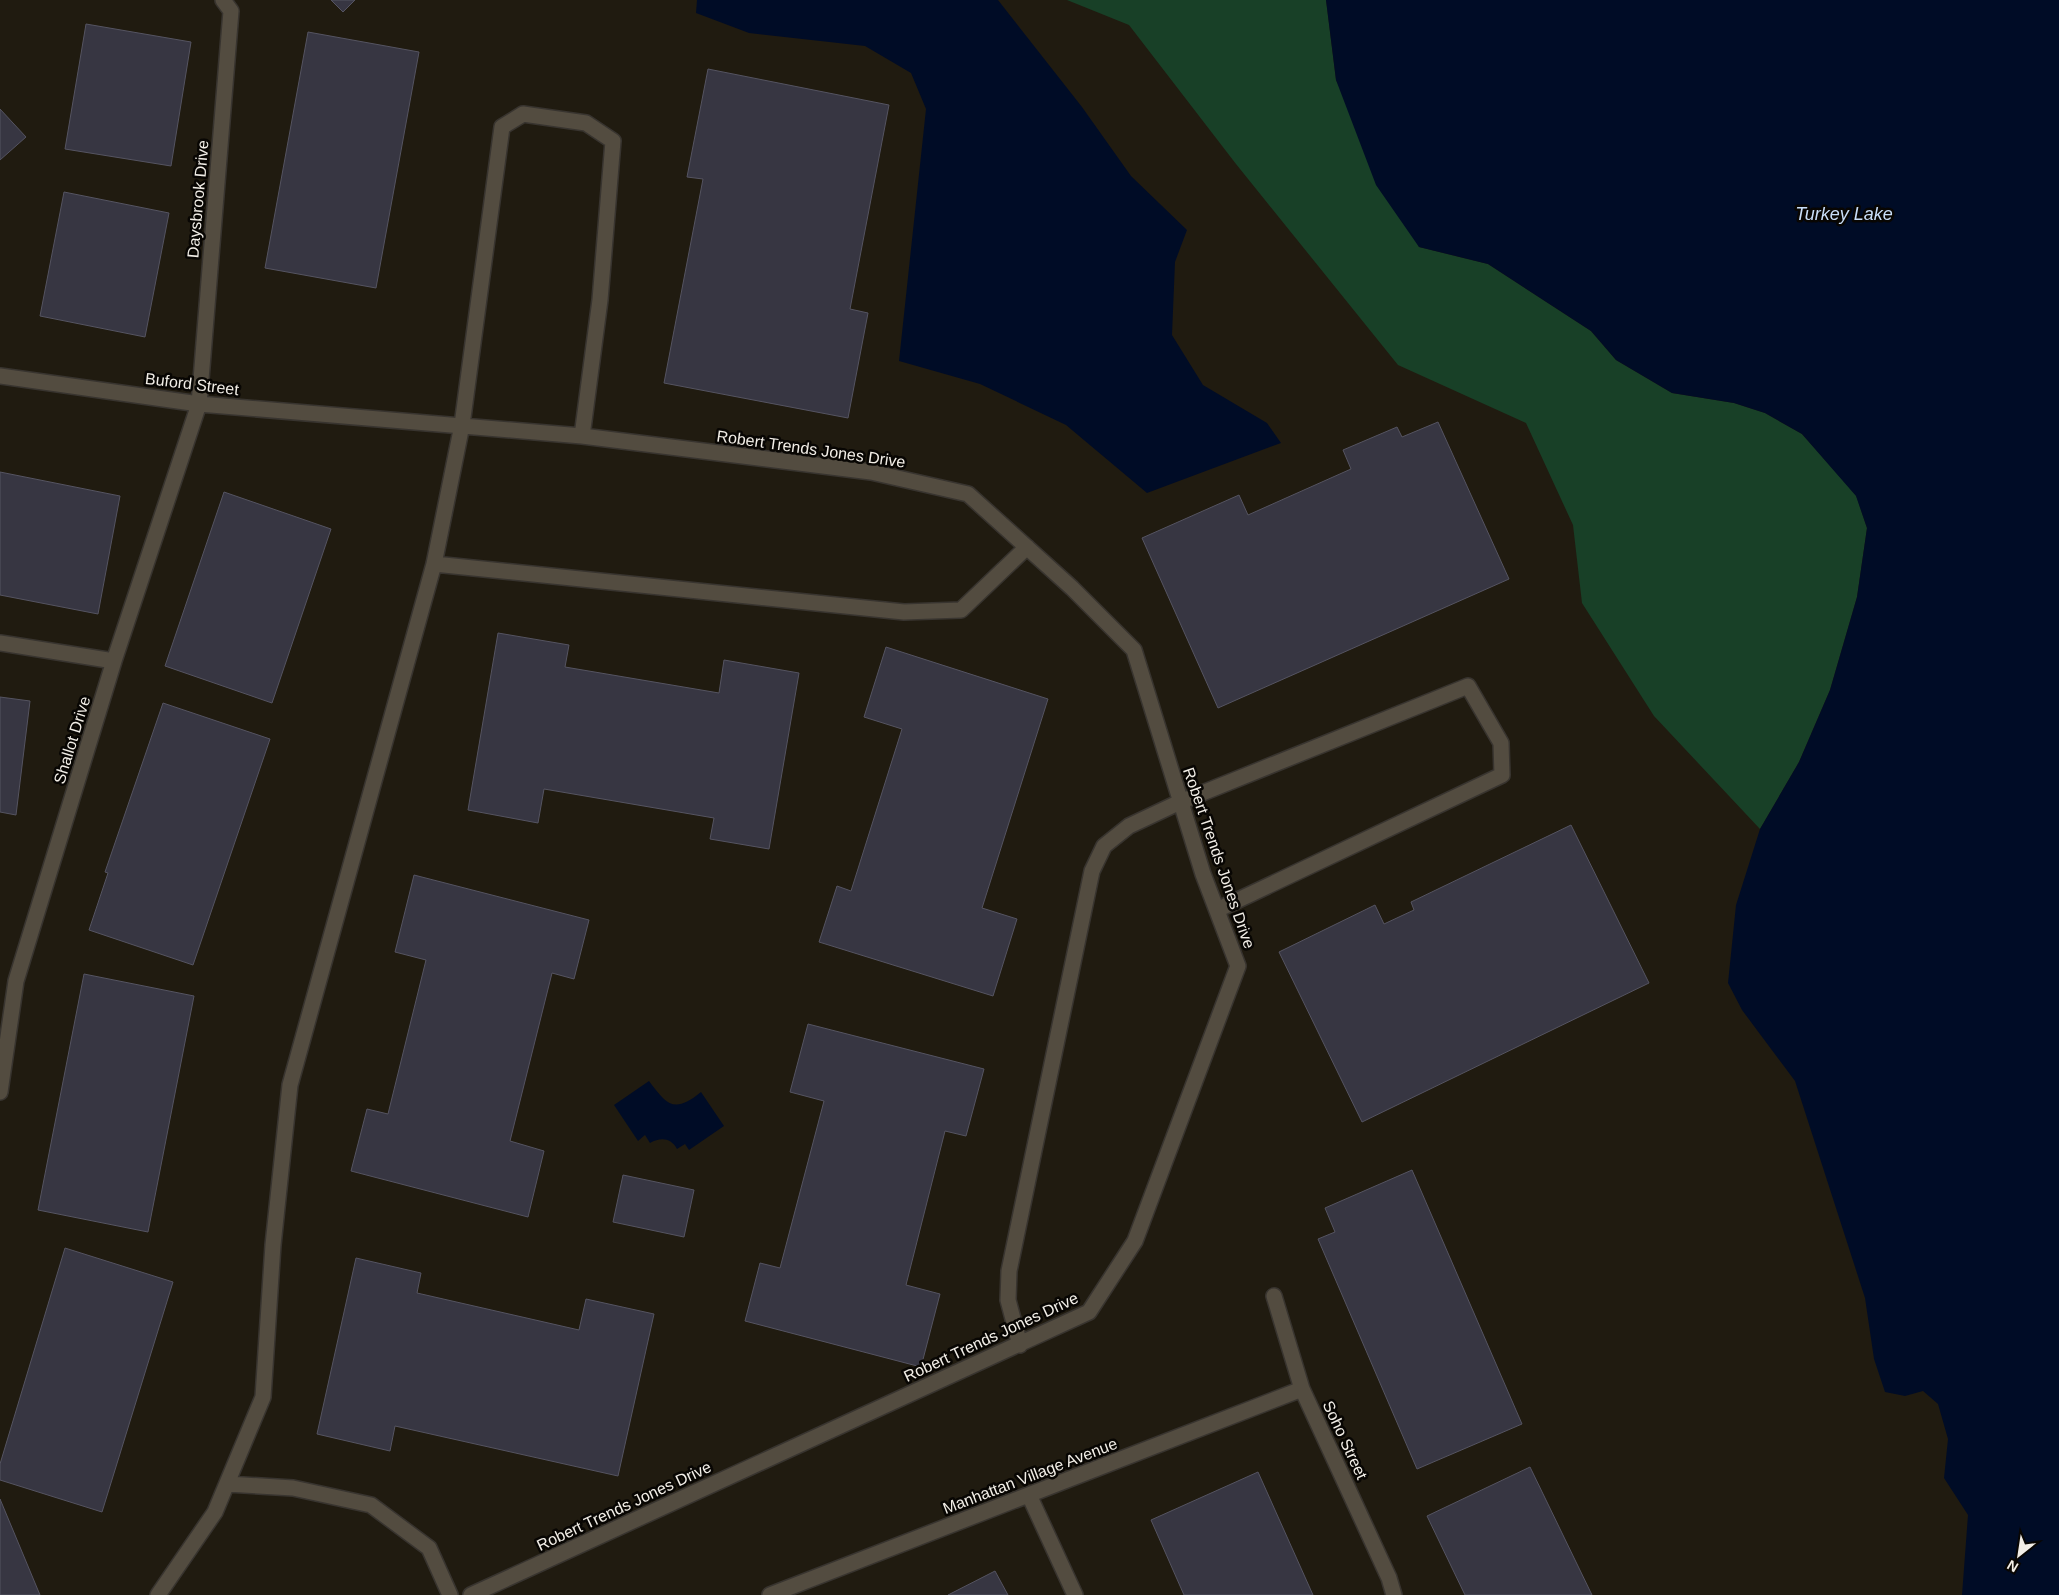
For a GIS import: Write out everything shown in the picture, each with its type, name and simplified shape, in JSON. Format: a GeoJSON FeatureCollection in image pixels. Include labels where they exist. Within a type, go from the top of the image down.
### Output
{"type":"FeatureCollection","features":[{"type":"Feature","properties":{"kind":"street","name":"Daysbrook Drive"},"geometry":{"type":"LineString","coordinates":[[199,404],[230,12],[223,0]]}},
{"type":"Feature","properties":{"kind":"street"},"geometry":{"type":"LineString","coordinates":[[158,1595],[215,1512],[263,1397],[273,1245],[290,1085],[434,564],[462,425],[502,127],[523,114],[586,123],[613,141],[600,300],[582,436]]}},
{"type":"Feature","properties":{"kind":"street","name":"Buford Street"},"geometry":{"type":"LineString","coordinates":[[0,376],[199,404],[380,420]]}},
{"type":"Feature","properties":{"kind":"street","name":"Shallot Drive"},"geometry":{"type":"LineString","coordinates":[[0,1092],[16,981],[114,661],[199,404]]}},
{"type":"Feature","properties":{"kind":"street","name":"Robert Trends Jones Drive"},"geometry":{"type":"LineString","coordinates":[[380,420],[582,436],[871,472],[968,494],[1072,588],[1134,650],[1180,802],[1238,966],[1135,1241],[1089,1312],[471,1595]]}},
{"type":"Feature","properties":{"kind":"street"},"geometry":{"type":"LineString","coordinates":[[434,564],[904,612],[961,610],[1027,547]]}},
{"type":"Feature","properties":{"kind":"street"},"geometry":{"type":"LineString","coordinates":[[0,643],[114,661]]}},
{"type":"Feature","properties":{"kind":"street"},"geometry":{"type":"LineString","coordinates":[[1020,1344],[1008,1300],[1009,1271],[1092,871],[1104,846],[1129,826],[1180,802],[1468,686],[1501,743],[1502,775],[1217,910]]}},
{"type":"Feature","properties":{"kind":"street","name":"Soho Street"},"geometry":{"type":"LineString","coordinates":[[1274,1296],[1302,1389],[1389,1578],[1394,1595]]}},
{"type":"Feature","properties":{"kind":"street","name":"Manhattan Village Avenue"},"geometry":{"type":"LineString","coordinates":[[770,1595],[1302,1389]]}},
{"type":"Feature","properties":{"kind":"street"},"geometry":{"type":"LineString","coordinates":[[227,1484],[292,1488],[371,1505],[429,1548],[450,1595]]}},
{"type":"Feature","properties":{"kind":"street"},"geometry":{"type":"LineString","coordinates":[[1029,1495],[1075,1595]]}},
{"type":"Feature","properties":{"kind":"green space"},"geometry":{"type":"Polygon","coordinates":[[[1067,0],[1326,0],[1336,80],[1419,247],[1488,264],[1591,331],[1616,360],[1672,393],[1734,403],[1765,413],[1802,434],[1856,495],[1867,528],[1857,597],[1830,690],[1799,762],[1760,829],[1654,716],[1582,603],[1573,525],[1526,423],[1398,365],[1236,164],[1129,25],[1067,0]]]}},
{"type":"Feature","properties":{"kind":"water"},"geometry":{"type":"Polygon","coordinates":[[[697,0],[998,0],[1082,107],[1131,176],[1187,230],[1175,262],[1172,335],[1203,385],[1267,423],[1281,443],[1147,493],[1066,425],[980,384],[899,361],[926,109],[911,73],[865,46],[749,33],[696,13],[697,0]]]}},
{"type":"Feature","properties":{"kind":"water","name":"Turkey Lake"},"geometry":{"type":"Polygon","coordinates":[[[1326,0],[2059,0],[2059,1595],[1962,1595],[1968,1515],[1944,1478],[1948,1439],[1938,1404],[1923,1391],[1905,1396],[1885,1392],[1874,1359],[1865,1298],[1795,1081],[1742,1010],[1728,983],[1736,905],[1760,829],[1799,762],[1830,690],[1857,597],[1867,528],[1856,496],[1802,434],[1765,413],[1734,403],[1672,393],[1616,360],[1591,331],[1488,264],[1419,247],[1376,185],[1336,80],[1326,0]]]}},
{"type":"Feature","properties":{"kind":"water"},"geometry":{"type":"Polygon","coordinates":[[[649,1081],[666,1101],[672,1104],[684,1103],[701,1092],[724,1126],[689,1150],[685,1144],[677,1149],[669,1141],[662,1139],[650,1143],[645,1135],[638,1141],[614,1105],[649,1081]]]}},
{"type":"Feature","properties":{"kind":"building"},"geometry":{"type":"Polygon","coordinates":[[[331,0],[355,0],[343,12],[331,0]]]}},
{"type":"Feature","properties":{"kind":"building"},"geometry":{"type":"Polygon","coordinates":[[[86,24],[191,42],[171,166],[65,149],[86,24]]]}},
{"type":"Feature","properties":{"kind":"building"},"geometry":{"type":"Polygon","coordinates":[[[308,32],[419,52],[376,288],[265,268],[308,32]]]}},
{"type":"Feature","properties":{"kind":"building"},"geometry":{"type":"Polygon","coordinates":[[[708,69],[889,105],[850,309],[868,313],[848,418],[664,383],[703,179],[687,177],[708,69]]]}},
{"type":"Feature","properties":{"kind":"building"},"geometry":{"type":"Polygon","coordinates":[[[0,109],[26,137],[0,160],[0,109]]]}},
{"type":"Feature","properties":{"kind":"building"},"geometry":{"type":"Polygon","coordinates":[[[64,192],[169,213],[145,337],[40,316],[64,192]]]}},
{"type":"Feature","properties":{"kind":"building"},"geometry":{"type":"Polygon","coordinates":[[[1438,422],[1509,579],[1218,708],[1142,538],[1239,495],[1248,515],[1351,469],[1343,450],[1397,427],[1402,437],[1438,422]]]}},
{"type":"Feature","properties":{"kind":"building"},"geometry":{"type":"Polygon","coordinates":[[[0,472],[120,496],[98,614],[0,595],[0,472]]]}},
{"type":"Feature","properties":{"kind":"building"},"geometry":{"type":"Polygon","coordinates":[[[224,492],[331,529],[272,703],[165,666],[224,492]]]}},
{"type":"Feature","properties":{"kind":"building"},"geometry":{"type":"Polygon","coordinates":[[[498,633],[569,645],[565,667],[719,693],[724,660],[799,673],[769,849],[710,839],[714,818],[544,789],[538,823],[468,810],[498,633]]]}},
{"type":"Feature","properties":{"kind":"building"},"geometry":{"type":"Polygon","coordinates":[[[886,647],[1048,699],[982,908],[1017,919],[993,996],[819,942],[837,886],[851,891],[902,729],[864,717],[886,647]]]}},
{"type":"Feature","properties":{"kind":"building"},"geometry":{"type":"Polygon","coordinates":[[[0,697],[30,701],[16,815],[0,812],[0,697]]]}},
{"type":"Feature","properties":{"kind":"building"},"geometry":{"type":"Polygon","coordinates":[[[163,703],[270,739],[193,965],[89,930],[108,873],[105,872],[163,703]]]}},
{"type":"Feature","properties":{"kind":"building"},"geometry":{"type":"Polygon","coordinates":[[[1571,825],[1649,983],[1362,1122],[1279,952],[1375,905],[1384,924],[1414,910],[1411,902],[1571,825]]]}},
{"type":"Feature","properties":{"kind":"building"},"geometry":{"type":"Polygon","coordinates":[[[414,875],[589,920],[574,979],[552,973],[510,1141],[544,1151],[528,1217],[351,1171],[367,1109],[388,1114],[426,960],[395,952],[414,875]]]}},
{"type":"Feature","properties":{"kind":"building"},"geometry":{"type":"Polygon","coordinates":[[[84,974],[194,996],[148,1232],[38,1210],[84,974]]]}},
{"type":"Feature","properties":{"kind":"building"},"geometry":{"type":"Polygon","coordinates":[[[808,1024],[984,1069],[966,1136],[945,1131],[906,1285],[940,1294],[921,1367],[745,1321],[760,1263],[780,1268],[824,1101],[790,1092],[808,1024]]]}},
{"type":"Feature","properties":{"kind":"building"},"geometry":{"type":"Polygon","coordinates":[[[1412,1170],[1522,1424],[1417,1469],[1318,1239],[1335,1232],[1325,1208],[1412,1170]]]}},
{"type":"Feature","properties":{"kind":"building"},"geometry":{"type":"Polygon","coordinates":[[[623,1175],[694,1190],[684,1237],[613,1222],[623,1175]]]}},
{"type":"Feature","properties":{"kind":"building"},"geometry":{"type":"Polygon","coordinates":[[[65,1248],[173,1282],[102,1512],[0,1480],[0,1464],[65,1248]]]}},
{"type":"Feature","properties":{"kind":"building"},"geometry":{"type":"Polygon","coordinates":[[[356,1258],[421,1273],[417,1293],[579,1330],[586,1299],[654,1314],[618,1476],[395,1426],[390,1451],[317,1434],[356,1258]]]}},
{"type":"Feature","properties":{"kind":"building"},"geometry":{"type":"Polygon","coordinates":[[[1530,1467],[1592,1595],[1465,1595],[1427,1516],[1530,1467]]]}},
{"type":"Feature","properties":{"kind":"building"},"geometry":{"type":"Polygon","coordinates":[[[1258,1472],[1313,1595],[1184,1595],[1151,1520],[1258,1472]]]}},
{"type":"Feature","properties":{"kind":"building"},"geometry":{"type":"Polygon","coordinates":[[[0,1499],[40,1595],[0,1595],[0,1499]]]}},
{"type":"Feature","properties":{"kind":"building"},"geometry":{"type":"Polygon","coordinates":[[[995,1571],[1008,1595],[948,1595],[995,1571]]]}}]}
